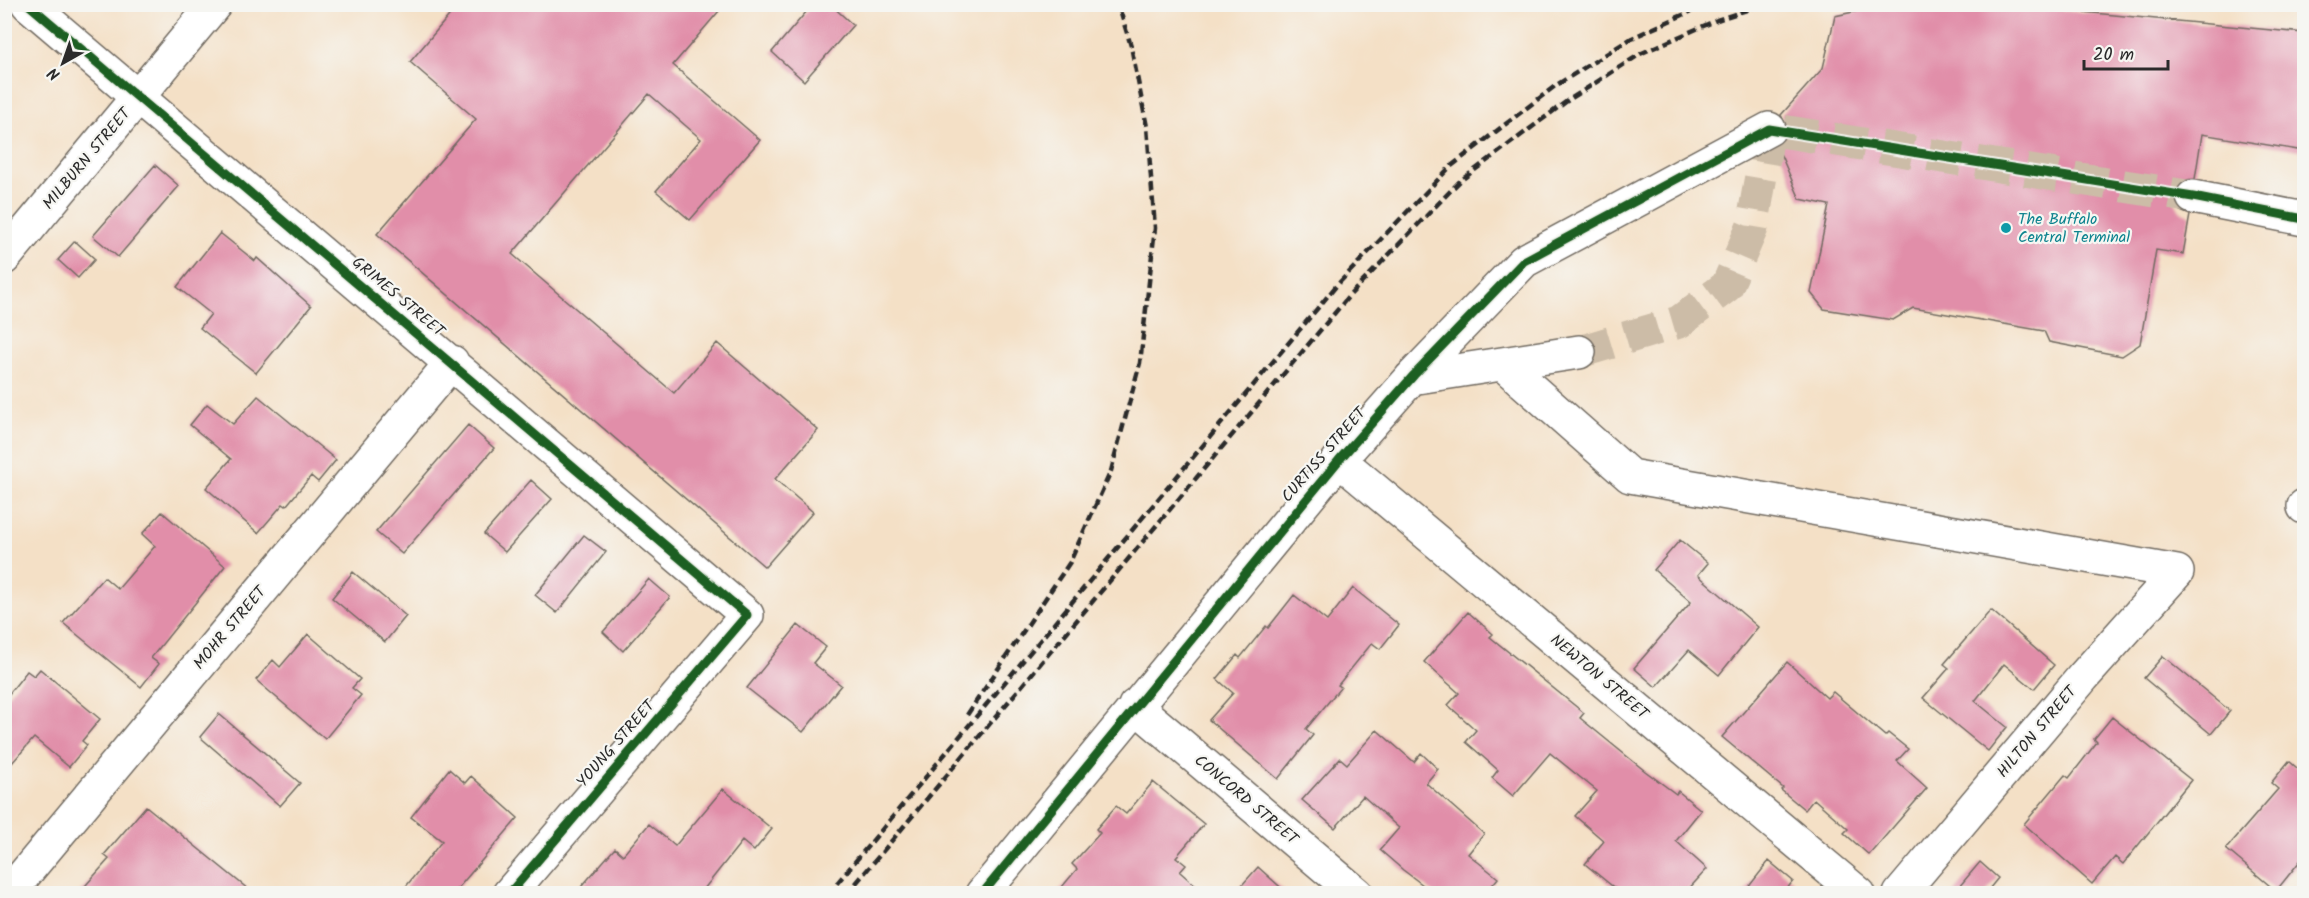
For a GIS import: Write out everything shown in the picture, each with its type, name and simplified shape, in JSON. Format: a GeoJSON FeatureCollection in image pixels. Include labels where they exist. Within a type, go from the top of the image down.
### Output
{"type":"FeatureCollection","features":[{"type":"Feature","properties":{"kind":"street","name":"GRIMES STREET"},"geometry":{"type":"LineString","coordinates":[[28,4],[747,615]]}},
{"type":"Feature","properties":{"kind":"street","name":"MILBURN STREET"},"geometry":{"type":"LineString","coordinates":[[4,258],[215,4]]}},
{"type":"Feature","properties":{"kind":"street","name":"CURTISS STREET"},"geometry":{"type":"LineString","coordinates":[[982,894],[1338,460],[1411,378],[1524,261],[1769,129]]}},
{"type":"Feature","properties":{"kind":"street"},"geometry":{"type":"LineString","coordinates":[[2193,197],[2304,219]]}},
{"type":"Feature","properties":{"kind":"street"},"geometry":{"type":"LineString","coordinates":[[1411,378],[1579,352]]}},
{"type":"Feature","properties":{"kind":"street","name":"MOHR STREET"},"geometry":{"type":"LineString","coordinates":[[8,894],[452,362]]}},
{"type":"Feature","properties":{"kind":"street","name":"HILTON STREET"},"geometry":{"type":"LineString","coordinates":[[1503,364],[1630,476],[2176,572],[2083,677],[1900,894]]}},
{"type":"Feature","properties":{"kind":"street","name":"NEWTON STREET"},"geometry":{"type":"LineString","coordinates":[[1338,460],[1859,894]]}},
{"type":"Feature","properties":{"kind":"street","name":"YOUNG STREET"},"geometry":{"type":"LineString","coordinates":[[508,894],[747,615]]}},
{"type":"Feature","properties":{"kind":"street","name":"CONCORD STREET"},"geometry":{"type":"LineString","coordinates":[[1135,706],[1357,894]]}},
{"type":"Feature","properties":{"kind":"building"},"geometry":{"type":"Polygon","coordinates":[[[459,4],[725,4],[673,65],[760,140],[690,220],[656,191],[701,139],[649,94],[512,254],[674,393],[717,343],[818,430],[775,479],[813,512],[765,567],[377,234],[476,119],[410,62],[459,4]]]}},
{"type":"Feature","properties":{"kind":"building"},"geometry":{"type":"Polygon","coordinates":[[[813,4],[830,4],[853,25],[804,81],[772,52],[813,4]]]}},
{"type":"Feature","properties":{"kind":"building","name":"The Buffalo Central Terminal"},"geometry":{"type":"Polygon","coordinates":[[[1890,4],[1999,4],[2304,33],[2304,151],[2202,134],[2195,179],[2179,184],[2175,194],[2175,202],[2180,211],[2190,215],[2183,254],[2156,250],[2140,344],[2122,356],[2049,342],[2044,331],[1913,308],[1893,320],[1824,309],[1811,293],[1829,205],[1800,199],[1777,146],[1785,139],[1788,130],[1781,115],[1823,68],[1835,16],[1890,4]]]}},
{"type":"Feature","properties":{"kind":"building"},"geometry":{"type":"Polygon","coordinates":[[[155,165],[179,186],[118,257],[93,236],[155,165]]]}},
{"type":"Feature","properties":{"kind":"building"},"geometry":{"type":"Polygon","coordinates":[[[220,233],[255,261],[257,258],[311,306],[256,373],[200,328],[211,314],[177,287],[220,233]]]}},
{"type":"Feature","properties":{"kind":"building"},"geometry":{"type":"Polygon","coordinates":[[[75,241],[95,259],[78,278],[58,260],[75,241]]]}},
{"type":"Feature","properties":{"kind":"building"},"geometry":{"type":"Polygon","coordinates":[[[258,396],[336,460],[318,482],[311,476],[286,506],[283,504],[258,533],[206,488],[231,459],[190,425],[207,404],[233,424],[258,396]]]}},
{"type":"Feature","properties":{"kind":"building"},"geometry":{"type":"Polygon","coordinates":[[[468,425],[494,448],[402,554],[376,532],[468,425]]]}},
{"type":"Feature","properties":{"kind":"building"},"geometry":{"type":"Polygon","coordinates":[[[531,480],[552,499],[505,552],[484,534],[531,480]]]}},
{"type":"Feature","properties":{"kind":"building"},"geometry":{"type":"Polygon","coordinates":[[[162,512],[225,566],[151,658],[159,664],[141,687],[63,623],[104,577],[118,589],[155,546],[142,534],[162,512]]]}},
{"type":"Feature","properties":{"kind":"building"},"geometry":{"type":"Polygon","coordinates":[[[584,535],[606,552],[557,613],[535,595],[584,535]]]}},
{"type":"Feature","properties":{"kind":"building"},"geometry":{"type":"Polygon","coordinates":[[[1680,540],[1708,563],[1698,575],[1758,627],[1719,675],[1689,650],[1656,687],[1634,668],[1691,602],[1654,570],[1680,540]]]}},
{"type":"Feature","properties":{"kind":"building"},"geometry":{"type":"Polygon","coordinates":[[[353,572],[406,616],[385,642],[332,598],[353,572]]]}},
{"type":"Feature","properties":{"kind":"building"},"geometry":{"type":"Polygon","coordinates":[[[649,579],[670,597],[623,651],[603,632],[649,579]]]}},
{"type":"Feature","properties":{"kind":"building"},"geometry":{"type":"Polygon","coordinates":[[[1353,588],[1399,625],[1380,649],[1372,643],[1338,685],[1341,687],[1306,729],[1313,735],[1278,779],[1209,720],[1233,693],[1217,679],[1237,655],[1240,658],[1266,626],[1268,628],[1294,595],[1327,621],[1353,588]]]}},
{"type":"Feature","properties":{"kind":"building"},"geometry":{"type":"Polygon","coordinates":[[[1991,610],[2054,665],[2034,689],[2004,664],[1975,701],[2007,727],[1988,751],[1923,698],[1949,668],[1944,664],[1991,610]]]}},
{"type":"Feature","properties":{"kind":"building"},"geometry":{"type":"Polygon","coordinates":[[[1468,612],[1493,634],[1490,637],[1584,713],[1580,718],[1645,771],[1676,794],[1678,791],[1701,810],[1676,841],[1707,869],[1684,894],[1622,894],[1585,864],[1604,841],[1575,816],[1597,791],[1550,753],[1513,796],[1492,778],[1498,770],[1466,742],[1476,730],[1448,705],[1459,693],[1424,662],[1468,612]]]}},
{"type":"Feature","properties":{"kind":"building"},"geometry":{"type":"Polygon","coordinates":[[[798,625],[826,647],[813,663],[841,685],[803,732],[747,688],[798,625]]]}},
{"type":"Feature","properties":{"kind":"building"},"geometry":{"type":"Polygon","coordinates":[[[308,634],[360,679],[352,688],[361,695],[325,739],[256,680],[273,660],[280,667],[308,634]]]}},
{"type":"Feature","properties":{"kind":"building"},"geometry":{"type":"Polygon","coordinates":[[[2163,656],[2230,711],[2211,734],[2144,678],[2163,656]]]}},
{"type":"Feature","properties":{"kind":"building"},"geometry":{"type":"Polygon","coordinates":[[[1787,662],[1827,698],[1833,692],[1885,736],[1888,733],[1908,749],[1897,761],[1927,788],[1869,855],[1844,833],[1848,829],[1814,799],[1805,810],[1781,790],[1783,788],[1722,737],[1787,662]]]}},
{"type":"Feature","properties":{"kind":"building"},"geometry":{"type":"Polygon","coordinates":[[[40,669],[100,719],[82,741],[87,745],[69,767],[34,738],[4,772],[4,700],[27,671],[34,676],[40,669]]]}},
{"type":"Feature","properties":{"kind":"building"},"geometry":{"type":"Polygon","coordinates":[[[219,714],[300,783],[280,806],[200,737],[219,714]]]}},
{"type":"Feature","properties":{"kind":"building"},"geometry":{"type":"Polygon","coordinates":[[[2112,717],[2191,780],[2123,864],[2115,857],[2092,884],[2024,824],[2065,775],[2069,778],[2097,742],[2094,739],[2112,717]]]}},
{"type":"Feature","properties":{"kind":"building"},"geometry":{"type":"Polygon","coordinates":[[[1377,730],[1414,762],[1421,753],[1438,769],[1426,783],[1484,834],[1468,854],[1498,878],[1485,894],[1435,894],[1403,870],[1380,850],[1399,828],[1363,796],[1335,828],[1302,800],[1340,758],[1347,764],[1377,730]]]}},
{"type":"Feature","properties":{"kind":"building"},"geometry":{"type":"Polygon","coordinates":[[[2289,761],[2304,774],[2304,856],[2276,891],[2226,849],[2278,789],[2271,783],[2289,761]]]}},
{"type":"Feature","properties":{"kind":"building"},"geometry":{"type":"Polygon","coordinates":[[[449,769],[465,783],[471,776],[518,818],[453,894],[400,894],[442,841],[411,817],[449,769]]]}},
{"type":"Feature","properties":{"kind":"building"},"geometry":{"type":"Polygon","coordinates":[[[1153,782],[1204,824],[1176,857],[1186,865],[1180,872],[1205,894],[1056,894],[1077,869],[1072,864],[1100,833],[1096,829],[1116,806],[1126,814],[1153,782]]]}},
{"type":"Feature","properties":{"kind":"building"},"geometry":{"type":"Polygon","coordinates":[[[723,789],[772,829],[754,851],[742,841],[700,894],[575,894],[615,848],[623,855],[649,824],[675,846],[723,789]]]}},
{"type":"Feature","properties":{"kind":"building"},"geometry":{"type":"Polygon","coordinates":[[[146,806],[254,894],[78,894],[109,859],[104,855],[146,806]]]}},
{"type":"Feature","properties":{"kind":"building"},"geometry":{"type":"Polygon","coordinates":[[[1769,861],[1793,881],[1783,894],[1743,894],[1769,861]]]}},
{"type":"Feature","properties":{"kind":"building"},"geometry":{"type":"Polygon","coordinates":[[[1980,862],[1998,878],[1985,894],[1953,894],[1980,862]]]}},
{"type":"Feature","properties":{"kind":"building"},"geometry":{"type":"Polygon","coordinates":[[[1258,867],[1288,894],[1234,894],[1258,867]]]}},
{"type":"Feature","properties":{"kind":"tunnel"},"geometry":{"type":"LineString","coordinates":[[1579,352],[1679,322],[1727,286],[1752,228],[1769,129],[2193,197]]}},
{"type":"Feature","properties":{"kind":"railway"},"geometry":{"type":"LineString","coordinates":[[967,715],[1070,562],[1111,471],[1140,363],[1155,228],[1147,127],[1131,46],[1118,4]]}},
{"type":"Feature","properties":{"kind":"railway"},"geometry":{"type":"LineString","coordinates":[[828,894],[1337,285],[1450,167],[1555,86],[1632,38],[1707,4]]}},
{"type":"Feature","properties":{"kind":"railway"},"geometry":{"type":"LineString","coordinates":[[847,894],[1349,296],[1460,181],[1567,101],[1642,53],[1717,20],[1765,4]]}},
{"type":"Feature","properties":{"kind":"cycle path"},"geometry":{"type":"LineString","coordinates":[[28,4],[747,615],[509,894]]}},
{"type":"Feature","properties":{"kind":"cycle path"},"geometry":{"type":"LineString","coordinates":[[982,894],[1339,460],[1414,375],[1524,261],[1769,129],[2193,197],[2304,219]]}},
{"type":"Feature","properties":{"kind":"place","name":"The Buffalo Central Terminal"},"geometry":{"type":"Point","coordinates":[2006,228]}}]}
